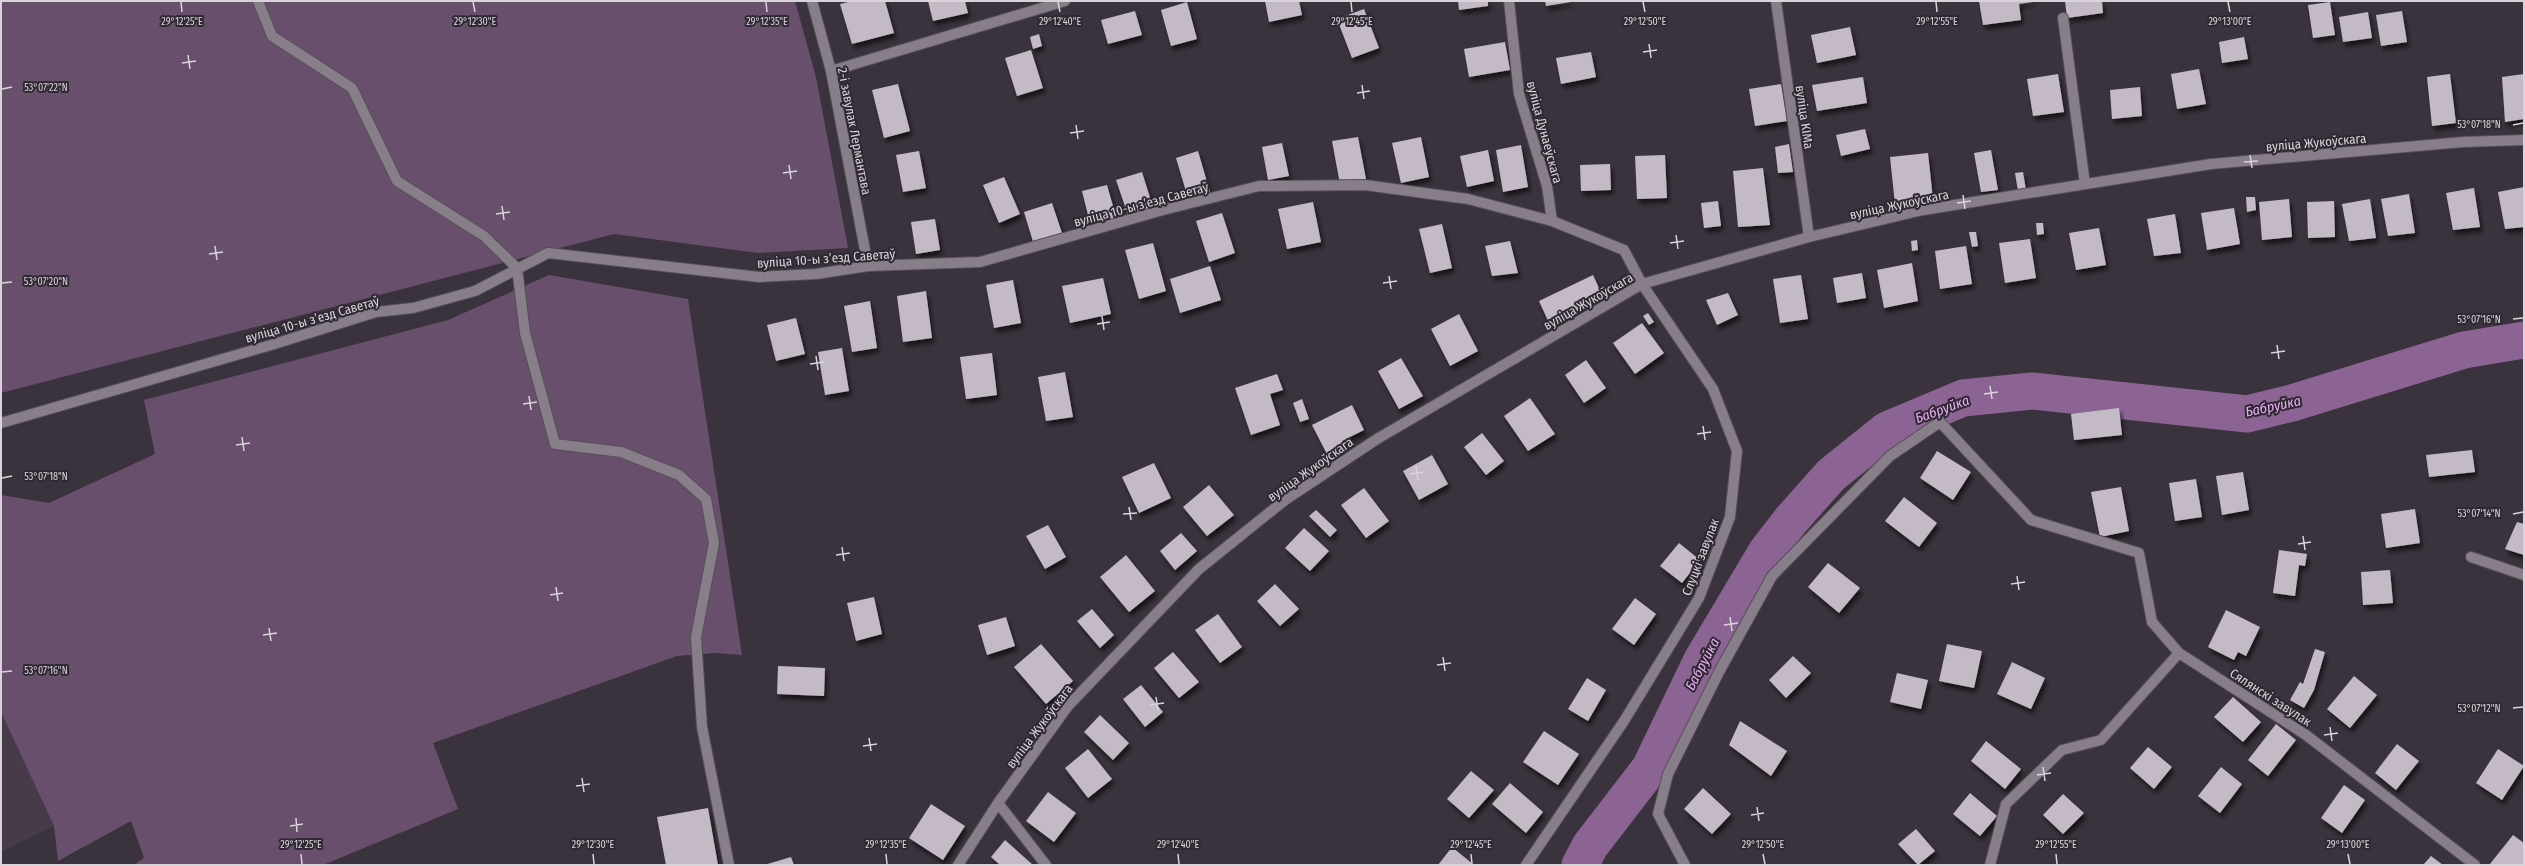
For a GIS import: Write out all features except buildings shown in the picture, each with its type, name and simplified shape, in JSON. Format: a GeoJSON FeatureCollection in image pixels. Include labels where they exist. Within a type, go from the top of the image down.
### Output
{"type":"FeatureCollection","features":[{"type":"Feature","properties":{"kind":"street"},"geometry":{"type":"LineString","coordinates":[[258,1],[272,36],[352,88],[397,181],[484,236],[517,268],[525,333],[555,444],[621,452],[679,475],[706,499],[714,543],[696,637],[702,727],[729,865]]}},
{"type":"Feature","properties":{"kind":"street","name":"2-і завулак Лермантава"},"geometry":{"type":"LineString","coordinates":[[812,1],[831,71],[868,266]]}},
{"type":"Feature","properties":{"kind":"street"},"geometry":{"type":"LineString","coordinates":[[831,71],[1065,1]]}},
{"type":"Feature","properties":{"kind":"street","name":"вуліца Дунаеўскага"},"geometry":{"type":"LineString","coordinates":[[1509,1],[1519,94],[1547,186],[1552,222]]}},
{"type":"Feature","properties":{"kind":"street","name":"вуліца КІМа"},"geometry":{"type":"LineString","coordinates":[[1776,1],[1808,237]]}},
{"type":"Feature","properties":{"kind":"street"},"geometry":{"type":"LineString","coordinates":[[2063,18],[2085,184]]}},
{"type":"Feature","properties":{"kind":"street","name":"вуліца Жукоўскага"},"geometry":{"type":"LineString","coordinates":[[958,865],[998,803],[1068,706],[1199,569],[1285,500],[1377,439],[1642,284],[1808,237],[1923,210],[2212,164],[2463,142],[2524,140]]}},
{"type":"Feature","properties":{"kind":"street","name":"вуліца 10-ы зʼезд Саветаў"},"geometry":{"type":"LineString","coordinates":[[1,423],[271,345],[376,312],[413,308],[474,291],[548,253],[758,277],[816,274],[868,266],[980,262],[1163,210],[1259,186],[1365,185],[1468,199],[1552,222],[1624,250],[1642,284]]}},
{"type":"Feature","properties":{"kind":"street","name":"Слуцкі завулак"},"geometry":{"type":"LineString","coordinates":[[1526,865],[1624,722],[1699,598],[1730,517],[1737,451],[1713,389],[1642,284]]}},
{"type":"Feature","properties":{"kind":"street","name":"Сялянскі завулак"},"geometry":{"type":"LineString","coordinates":[[1685,865],[1658,814],[1668,774],[1719,672],[1772,576],[1890,456],[1940,422],[2031,520],[2138,553],[2152,622],[2179,653],[2306,735],[2475,865]]}},
{"type":"Feature","properties":{"kind":"street"},"geometry":{"type":"LineString","coordinates":[[2471,557],[2524,575]]}},
{"type":"Feature","properties":{"kind":"street"},"geometry":{"type":"LineString","coordinates":[[1990,865],[2006,804],[2062,750],[2101,740],[2179,653]]}},
{"type":"Feature","properties":{"kind":"street"},"geometry":{"type":"LineString","coordinates":[[998,803],[1046,865]]}},
{"type":"Feature","properties":{"kind":"shaded area"},"geometry":{"type":"Polygon","coordinates":[[[1,1],[795,1],[816,77],[848,248],[758,253],[614,234],[1,393],[1,1]]]}},
{"type":"Feature","properties":{"kind":"shaded area"},"geometry":{"type":"Polygon","coordinates":[[[549,275],[688,299],[742,655],[715,653],[677,656],[433,743],[458,809],[323,865],[134,865],[144,858],[131,821],[58,861],[54,826],[1,712],[1,495],[49,503],[155,454],[144,400],[448,320],[549,275]]]}},
{"type":"Feature","properties":{"kind":"shaded area"},"geometry":{"type":"Polygon","coordinates":[[[1,712],[54,826],[1,852],[1,712]]]}},
{"type":"Feature","properties":{"kind":"waterway","name":"Бабруйка"},"geometry":{"type":"LineString","coordinates":[[1580,865],[1590,846],[1650,768],[1702,660],[1767,551],[1791,520],[1831,475],[1887,430],[1963,398],[2032,391],[2247,414],[2292,403],[2464,350],[2524,340]]}}]}
